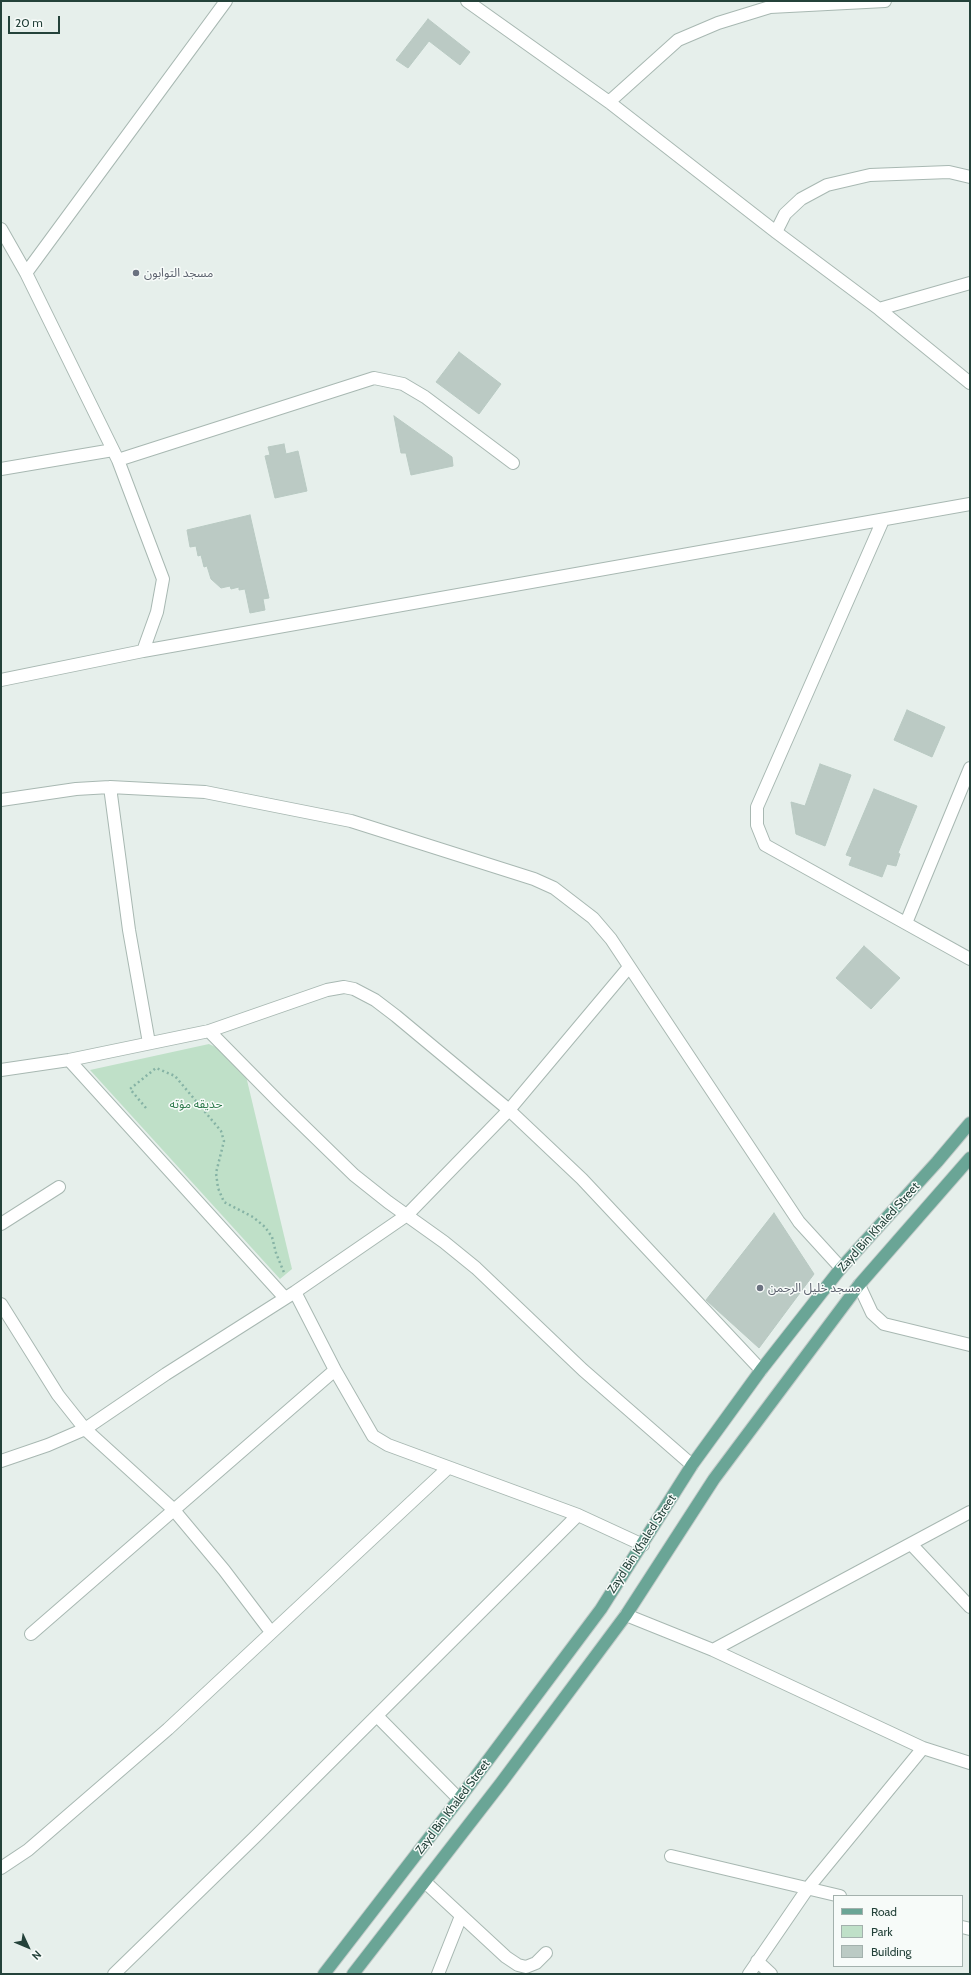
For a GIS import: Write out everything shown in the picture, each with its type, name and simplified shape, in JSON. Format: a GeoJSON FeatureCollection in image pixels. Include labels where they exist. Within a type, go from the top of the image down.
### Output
{"type":"FeatureCollection","features":[{"type":"Feature","properties":{"kind":"main road","name":"Zayd Bin Khaled Street"},"geometry":{"type":"LineString","coordinates":[[324,1974],[459,1799],[601,1609],[692,1465],[760,1370],[842,1268],[970,1123]]}},
{"type":"Feature","properties":{"kind":"main road","name":"Zayd Bin Khaled Street"},"geometry":{"type":"LineString","coordinates":[[354,1974],[501,1783],[626,1615],[714,1479],[859,1284],[968,1164]]}},
{"type":"Feature","properties":{"kind":"street"},"geometry":{"type":"LineString","coordinates":[[26,273],[226,1]]}},
{"type":"Feature","properties":{"kind":"street"},"geometry":{"type":"LineString","coordinates":[[466,1],[609,102],[878,309],[970,383]]}},
{"type":"Feature","properties":{"kind":"street"},"geometry":{"type":"LineString","coordinates":[[609,102],[678,40],[718,23],[770,7],[885,1]]}},
{"type":"Feature","properties":{"kind":"street"},"geometry":{"type":"LineString","coordinates":[[776,232],[785,214],[802,199],[827,185],[870,176],[949,172],[970,178]]}},
{"type":"Feature","properties":{"kind":"street"},"geometry":{"type":"LineString","coordinates":[[1,229],[26,273],[115,455],[163,579],[157,612],[143,651]]}},
{"type":"Feature","properties":{"kind":"street"},"geometry":{"type":"LineString","coordinates":[[878,309],[970,283]]}},
{"type":"Feature","properties":{"kind":"street"},"geometry":{"type":"LineString","coordinates":[[1,469],[115,455],[374,378],[403,384],[425,397],[513,463]]}},
{"type":"Feature","properties":{"kind":"street"},"geometry":{"type":"LineString","coordinates":[[1,680],[143,651],[970,504]]}},
{"type":"Feature","properties":{"kind":"street"},"geometry":{"type":"LineString","coordinates":[[883,520],[757,808],[757,825],[765,845],[970,959]]}},
{"type":"Feature","properties":{"kind":"street"},"geometry":{"type":"LineString","coordinates":[[906,923],[970,768]]}},
{"type":"Feature","properties":{"kind":"street"},"geometry":{"type":"LineString","coordinates":[[110,787],[129,930],[149,1043]]}},
{"type":"Feature","properties":{"kind":"street"},"geometry":{"type":"LineString","coordinates":[[1,800],[76,789],[110,787],[205,792],[351,821],[534,879],[560,892],[593,918],[611,939],[799,1222],[842,1268]]}},
{"type":"Feature","properties":{"kind":"street"},"geometry":{"type":"LineString","coordinates":[[1,1461],[48,1445],[85,1429],[295,1292],[407,1215],[510,1110],[629,967]]}},
{"type":"Feature","properties":{"kind":"street"},"geometry":{"type":"LineString","coordinates":[[1,1070],[69,1060],[209,1031],[327,990],[344,987],[354,990],[375,1000],[396,1016],[510,1110],[582,1179],[760,1370]]}},
{"type":"Feature","properties":{"kind":"street"},"geometry":{"type":"LineString","coordinates":[[209,1031],[279,1102],[354,1174],[388,1202],[444,1242],[476,1268],[583,1370],[692,1465]]}},
{"type":"Feature","properties":{"kind":"street"},"geometry":{"type":"LineString","coordinates":[[69,1060],[285,1298]]}},
{"type":"Feature","properties":{"kind":"street"},"geometry":{"type":"LineString","coordinates":[[1,1224],[59,1187]]}},
{"type":"Feature","properties":{"kind":"street"},"geometry":{"type":"LineString","coordinates":[[859,1284],[872,1313],[884,1324],[970,1345]]}},
{"type":"Feature","properties":{"kind":"street"},"geometry":{"type":"LineString","coordinates":[[295,1292],[334,1370],[373,1436],[388,1445],[448,1468],[578,1514],[642,1545]]}},
{"type":"Feature","properties":{"kind":"street"},"geometry":{"type":"LineString","coordinates":[[1,1304],[58,1395],[85,1429],[173,1509],[224,1570],[271,1632]]}},
{"type":"Feature","properties":{"kind":"street"},"geometry":{"type":"LineString","coordinates":[[31,1634],[334,1370]]}},
{"type":"Feature","properties":{"kind":"street"},"geometry":{"type":"LineString","coordinates":[[1,1868],[28,1850],[168,1729],[448,1468]]}},
{"type":"Feature","properties":{"kind":"street"},"geometry":{"type":"LineString","coordinates":[[713,1650],[970,1512]]}},
{"type":"Feature","properties":{"kind":"street"},"geometry":{"type":"LineString","coordinates":[[114,1974],[257,1835],[578,1514]]}},
{"type":"Feature","properties":{"kind":"street"},"geometry":{"type":"LineString","coordinates":[[911,1544],[970,1607]]}},
{"type":"Feature","properties":{"kind":"street"},"geometry":{"type":"LineString","coordinates":[[626,1615],[713,1650],[923,1748],[970,1762]]}},
{"type":"Feature","properties":{"kind":"street"},"geometry":{"type":"LineString","coordinates":[[376,1716],[459,1799]]}},
{"type":"Feature","properties":{"kind":"street"},"geometry":{"type":"LineString","coordinates":[[749,1974],[808,1888],[923,1748]]}},
{"type":"Feature","properties":{"kind":"street"},"geometry":{"type":"LineString","coordinates":[[670,1856],[836,1895]]}},
{"type":"Feature","properties":{"kind":"street"},"geometry":{"type":"LineString","coordinates":[[424,1882],[506,1957],[518,1965],[526,1967],[536,1963],[546,1953]]}},
{"type":"Feature","properties":{"kind":"street"},"geometry":{"type":"LineString","coordinates":[[438,1974],[461,1916]]}},
{"type":"Feature","properties":{"kind":"street"},"geometry":{"type":"LineString","coordinates":[[757,1962],[771,1974]]}},
{"type":"Feature","properties":{"kind":"path"},"geometry":{"type":"LineString","coordinates":[[146,1108],[130,1089],[156,1068],[175,1076],[221,1131],[224,1141],[216,1173],[218,1188],[224,1202],[252,1217],[265,1227],[272,1237],[276,1253],[285,1275]]}},
{"type":"Feature","properties":{"kind":"green space","name":"حديقه مؤته"},"geometry":{"type":"Polygon","coordinates":[[[209,1044],[220,1049],[246,1076],[292,1269],[280,1279],[90,1070],[209,1044]]]}},
{"type":"Feature","properties":{"kind":"building"},"geometry":{"type":"Polygon","coordinates":[[[428,19],[470,52],[460,65],[429,41],[408,68],[396,60],[428,19]]]}},
{"type":"Feature","properties":{"kind":"building"},"geometry":{"type":"Polygon","coordinates":[[[459,352],[501,384],[479,414],[436,382],[459,352]]]}},
{"type":"Feature","properties":{"kind":"building"},"geometry":{"type":"Polygon","coordinates":[[[394,416],[452,457],[453,466],[411,475],[406,453],[401,453],[394,416]]]}},
{"type":"Feature","properties":{"kind":"building"},"geometry":{"type":"Polygon","coordinates":[[[284,444],[286,454],[298,451],[307,491],[275,498],[265,456],[270,455],[268,447],[284,444]]]}},
{"type":"Feature","properties":{"kind":"building"},"geometry":{"type":"Polygon","coordinates":[[[250,515],[269,598],[263,599],[265,610],[250,613],[245,589],[239,590],[239,587],[231,589],[230,586],[221,588],[211,579],[207,566],[204,567],[201,555],[198,556],[196,546],[190,547],[187,530],[250,515]]]}},
{"type":"Feature","properties":{"kind":"building"},"geometry":{"type":"Polygon","coordinates":[[[907,710],[945,727],[932,757],[894,740],[907,710]]]}},
{"type":"Feature","properties":{"kind":"building"},"geometry":{"type":"Polygon","coordinates":[[[820,764],[851,775],[825,846],[796,834],[791,802],[805,806],[820,764]]]}},
{"type":"Feature","properties":{"kind":"building"},"geometry":{"type":"Polygon","coordinates":[[[874,789],[917,806],[898,853],[900,854],[896,866],[887,864],[882,877],[849,865],[852,857],[846,855],[874,789]]]}},
{"type":"Feature","properties":{"kind":"building"},"geometry":{"type":"Polygon","coordinates":[[[864,946],[900,978],[871,1009],[836,978],[864,946]]]}},
{"type":"Feature","properties":{"kind":"building","name":"مسجد خليل الرحمن"},"geometry":{"type":"Polygon","coordinates":[[[774,1213],[814,1274],[759,1348],[706,1300],[774,1213]]]}},
{"type":"Feature","properties":{"kind":"place","name":"مسجد التوابون"},"geometry":{"type":"Point","coordinates":[136,273]}},
{"type":"Feature","properties":{"kind":"place","name":"مسجد خليل الرحمن"},"geometry":{"type":"Point","coordinates":[760,1288]}}]}
